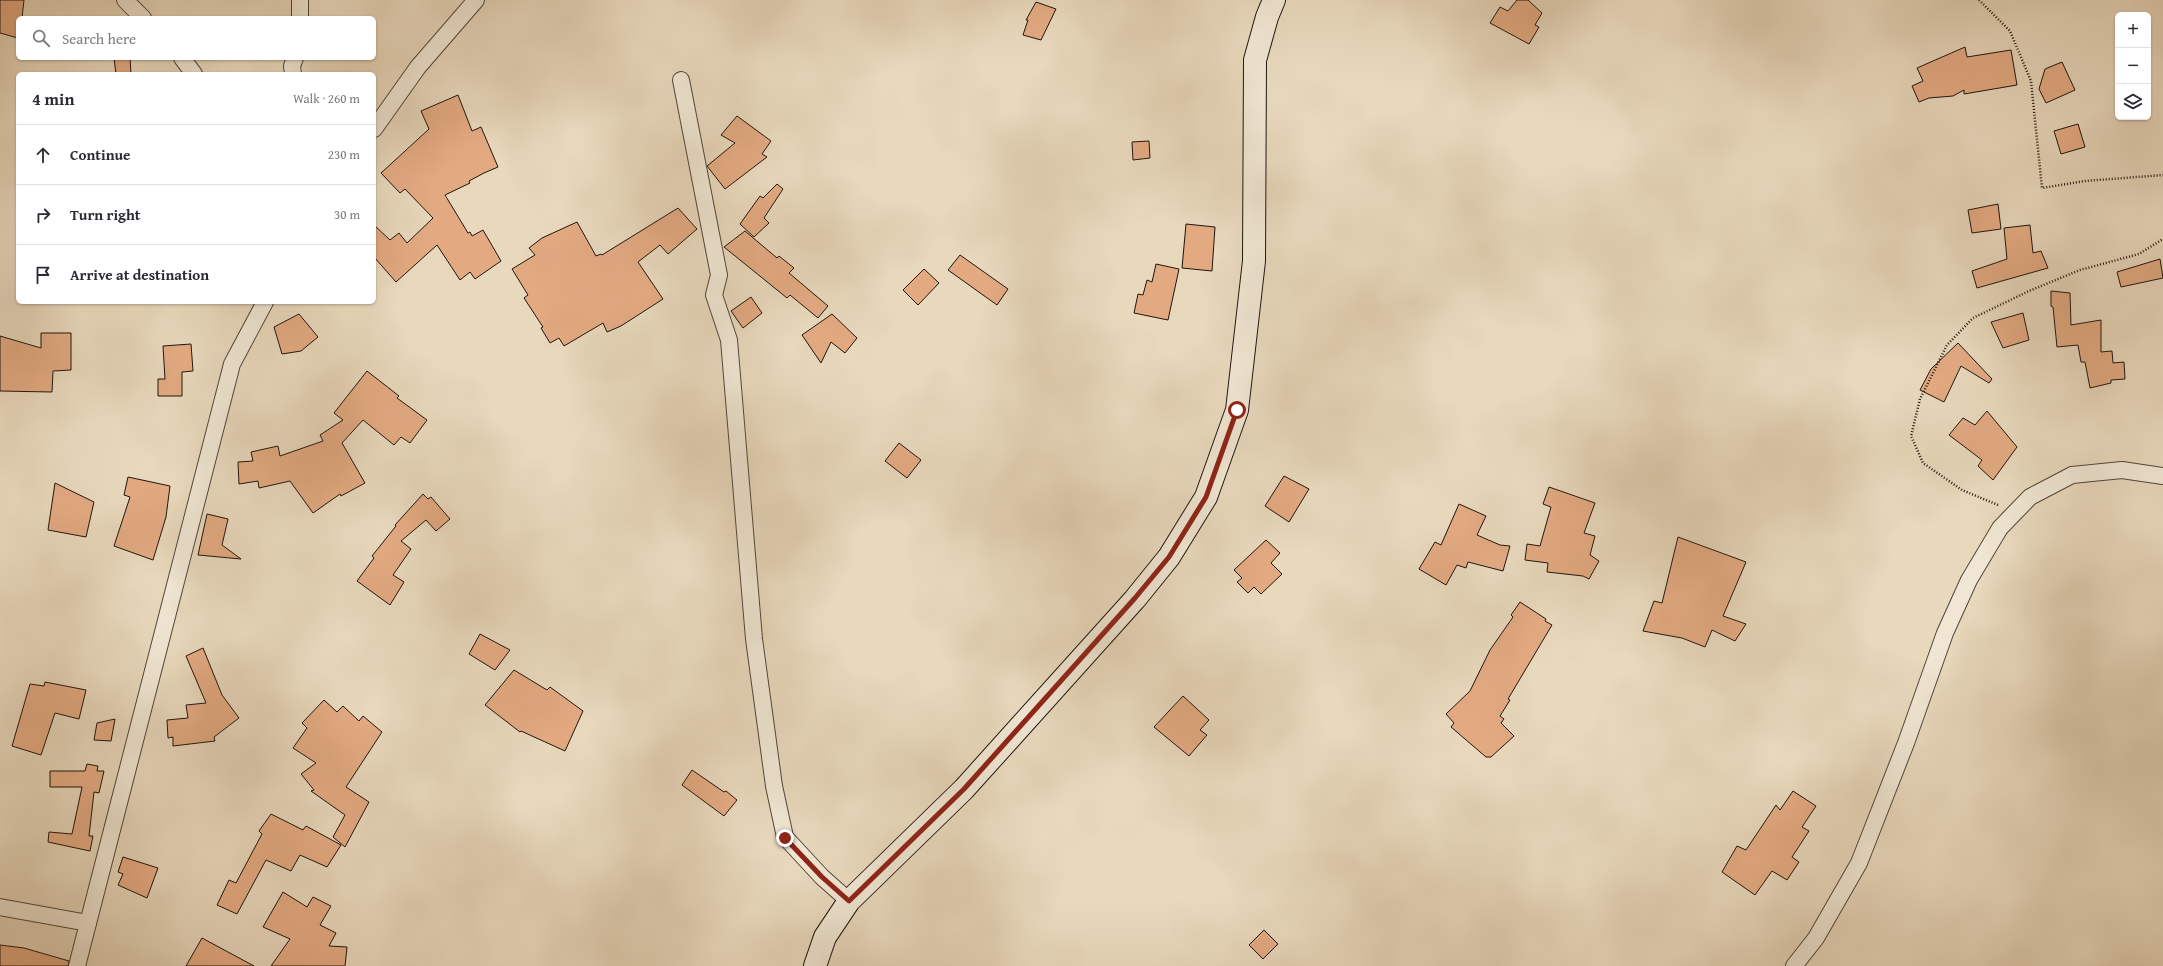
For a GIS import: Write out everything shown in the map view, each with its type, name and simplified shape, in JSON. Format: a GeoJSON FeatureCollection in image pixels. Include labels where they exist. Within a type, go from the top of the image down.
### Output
{"type":"FeatureCollection","features":[{"type":"Feature","properties":{"kind":"main road"},"geometry":{"type":"LineString","coordinates":[[815,966],[825,937],[849,901],[964,789],[1135,598],[1169,557],[1206,497],[1237,410],[1254,261],[1255,60],[1267,17],[1274,0]]}},
{"type":"Feature","properties":{"kind":"street"},"geometry":{"type":"LineString","coordinates":[[125,0],[141,16]]}},
{"type":"Feature","properties":{"kind":"street"},"geometry":{"type":"LineString","coordinates":[[300,0],[300,16]]}},
{"type":"Feature","properties":{"kind":"street"},"geometry":{"type":"LineString","coordinates":[[376,126],[418,67],[476,0]]}},
{"type":"Feature","properties":{"kind":"street"},"geometry":{"type":"LineString","coordinates":[[184,60],[192,72]]}},
{"type":"Feature","properties":{"kind":"street"},"geometry":{"type":"LineString","coordinates":[[293,72],[294,60]]}},
{"type":"Feature","properties":{"kind":"street"},"geometry":{"type":"LineString","coordinates":[[681,80],[719,275],[714,295],[729,340],[754,639],[774,786],[785,838],[822,877],[849,901]]}},
{"type":"Feature","properties":{"kind":"street"},"geometry":{"type":"LineString","coordinates":[[77,966],[232,364],[264,304]]}},
{"type":"Feature","properties":{"kind":"street"},"geometry":{"type":"LineString","coordinates":[[1794,966],[1816,938],[1859,863],[1906,743],[1944,633],[1969,580],[2000,528],[2030,497],[2072,475],[2122,470],[2163,476]]}},
{"type":"Feature","properties":{"kind":"street"},"geometry":{"type":"LineString","coordinates":[[0,907],[88,923]]}},
{"type":"Feature","properties":{"kind":"path"},"geometry":{"type":"LineString","coordinates":[[1979,0],[2010,31],[2030,81],[2042,188],[2085,181],[2163,175]]}},
{"type":"Feature","properties":{"kind":"path"},"geometry":{"type":"LineString","coordinates":[[2016,512],[1962,490],[1923,463],[1911,436],[1920,399],[1947,345],[1973,318],[2029,290],[2080,270],[2139,254],[2163,238]]}},
{"type":"Feature","properties":{"kind":"building"},"geometry":{"type":"Polygon","coordinates":[[[0,0],[24,0],[22,16],[16,16],[16,37],[0,33],[0,0]]]}},
{"type":"Feature","properties":{"kind":"building"},"geometry":{"type":"Polygon","coordinates":[[[1517,0],[1528,0],[1542,13],[1535,25],[1539,27],[1529,44],[1490,23],[1500,7],[1508,11],[1517,0]]]}},
{"type":"Feature","properties":{"kind":"building"},"geometry":{"type":"Polygon","coordinates":[[[1036,2],[1056,9],[1041,40],[1023,35],[1028,20],[1026,20],[1036,2]]]}},
{"type":"Feature","properties":{"kind":"building"},"geometry":{"type":"Polygon","coordinates":[[[1965,47],[1967,57],[2011,50],[2017,85],[1964,94],[1964,90],[1953,96],[1929,98],[1919,102],[1912,86],[1923,81],[1917,68],[1965,47]]]}},
{"type":"Feature","properties":{"kind":"building"},"geometry":{"type":"Polygon","coordinates":[[[114,60],[130,60],[131,72],[116,72],[114,60]]]}},
{"type":"Feature","properties":{"kind":"building"},"geometry":{"type":"Polygon","coordinates":[[[2062,62],[2075,90],[2046,103],[2039,89],[2045,69],[2062,62]]]}},
{"type":"Feature","properties":{"kind":"building"},"geometry":{"type":"Polygon","coordinates":[[[458,95],[472,131],[481,127],[498,167],[484,173],[469,181],[470,183],[445,195],[468,233],[470,232],[472,236],[483,230],[501,261],[475,279],[470,272],[460,280],[437,245],[396,282],[376,259],[376,227],[390,240],[399,233],[407,243],[433,218],[405,189],[400,193],[381,173],[429,129],[421,111],[458,95]]]}},
{"type":"Feature","properties":{"kind":"building"},"geometry":{"type":"Polygon","coordinates":[[[737,116],[771,141],[762,154],[767,157],[725,189],[707,166],[735,143],[721,135],[737,116]]]}},
{"type":"Feature","properties":{"kind":"building"},"geometry":{"type":"Polygon","coordinates":[[[2078,124],[2085,147],[2061,154],[2054,131],[2078,124]]]}},
{"type":"Feature","properties":{"kind":"building"},"geometry":{"type":"Polygon","coordinates":[[[1149,141],[1150,158],[1133,160],[1132,142],[1149,141]]]}},
{"type":"Feature","properties":{"kind":"building"},"geometry":{"type":"Polygon","coordinates":[[[777,184],[783,189],[764,218],[769,223],[754,237],[740,224],[760,196],[763,198],[777,184]]]}},
{"type":"Feature","properties":{"kind":"building"},"geometry":{"type":"Polygon","coordinates":[[[1998,204],[2001,229],[1972,233],[1968,210],[1998,204]]]}},
{"type":"Feature","properties":{"kind":"building"},"geometry":{"type":"Polygon","coordinates":[[[678,208],[697,229],[668,254],[660,245],[638,262],[663,299],[621,326],[607,332],[603,323],[564,346],[559,338],[550,343],[541,328],[543,327],[524,298],[528,295],[512,269],[535,255],[529,248],[542,238],[577,222],[596,256],[602,255],[678,208]]]}},
{"type":"Feature","properties":{"kind":"building"},"geometry":{"type":"Polygon","coordinates":[[[1186,224],[1215,227],[1212,271],[1182,268],[1186,224]]]}},
{"type":"Feature","properties":{"kind":"building"},"geometry":{"type":"Polygon","coordinates":[[[2030,225],[2033,253],[2041,251],[2048,268],[1977,288],[1972,271],[2007,259],[2004,228],[2030,225]]]}},
{"type":"Feature","properties":{"kind":"building"},"geometry":{"type":"Polygon","coordinates":[[[745,231],[777,258],[779,256],[794,268],[789,273],[828,306],[818,318],[790,295],[787,298],[724,247],[745,231]]]}},
{"type":"Feature","properties":{"kind":"building"},"geometry":{"type":"Polygon","coordinates":[[[960,255],[1008,289],[997,305],[948,270],[960,255]]]}},
{"type":"Feature","properties":{"kind":"building"},"geometry":{"type":"Polygon","coordinates":[[[2160,259],[2163,278],[2121,287],[2117,272],[2160,259]]]}},
{"type":"Feature","properties":{"kind":"building"},"geometry":{"type":"Polygon","coordinates":[[[1156,264],[1179,269],[1168,320],[1134,313],[1138,294],[1143,295],[1147,280],[1152,282],[1156,264]]]}},
{"type":"Feature","properties":{"kind":"building"},"geometry":{"type":"Polygon","coordinates":[[[924,269],[939,283],[918,305],[903,290],[924,269]]]}},
{"type":"Feature","properties":{"kind":"building"},"geometry":{"type":"Polygon","coordinates":[[[2051,291],[2070,293],[2071,325],[2101,320],[2101,352],[2112,351],[2113,363],[2124,362],[2125,379],[2111,380],[2111,383],[2090,388],[2085,362],[2081,362],[2078,345],[2057,347],[2053,307],[2051,306],[2051,291]]]}},
{"type":"Feature","properties":{"kind":"building"},"geometry":{"type":"Polygon","coordinates":[[[751,297],[762,313],[743,328],[731,311],[751,297]]]}},
{"type":"Feature","properties":{"kind":"building"},"geometry":{"type":"Polygon","coordinates":[[[2023,313],[2029,340],[2003,348],[1991,322],[2023,313]]]}},
{"type":"Feature","properties":{"kind":"building"},"geometry":{"type":"Polygon","coordinates":[[[299,314],[318,337],[301,351],[282,354],[274,327],[299,314]]]}},
{"type":"Feature","properties":{"kind":"building"},"geometry":{"type":"Polygon","coordinates":[[[832,314],[857,338],[845,353],[831,342],[821,363],[802,335],[832,314]]]}},
{"type":"Feature","properties":{"kind":"building"},"geometry":{"type":"Polygon","coordinates":[[[41,333],[71,333],[71,370],[53,371],[52,392],[0,391],[0,336],[41,348],[41,333]]]}},
{"type":"Feature","properties":{"kind":"building"},"geometry":{"type":"Polygon","coordinates":[[[1958,343],[1992,379],[1989,383],[1961,366],[1944,402],[1920,390],[1931,369],[1958,343]]]}},
{"type":"Feature","properties":{"kind":"building"},"geometry":{"type":"Polygon","coordinates":[[[191,344],[193,371],[182,372],[182,396],[158,396],[158,379],[165,379],[163,346],[191,344]]]}},
{"type":"Feature","properties":{"kind":"building"},"geometry":{"type":"Polygon","coordinates":[[[367,371],[399,396],[397,398],[427,420],[410,443],[401,437],[394,445],[363,420],[342,443],[365,483],[341,496],[340,494],[313,513],[290,481],[259,488],[258,481],[239,484],[238,462],[253,461],[251,452],[278,446],[280,456],[323,441],[320,435],[343,420],[334,413],[367,371]]]}},
{"type":"Feature","properties":{"kind":"building"},"geometry":{"type":"Polygon","coordinates":[[[1987,411],[2017,447],[1993,480],[1978,466],[1982,460],[1949,435],[1963,418],[1975,425],[1987,411]]]}},
{"type":"Feature","properties":{"kind":"building"},"geometry":{"type":"Polygon","coordinates":[[[899,443],[921,460],[907,478],[885,461],[899,443]]]}},
{"type":"Feature","properties":{"kind":"building"},"geometry":{"type":"Polygon","coordinates":[[[1284,476],[1309,489],[1289,522],[1265,506],[1284,476]]]}},
{"type":"Feature","properties":{"kind":"building"},"geometry":{"type":"Polygon","coordinates":[[[128,477],[170,486],[166,517],[153,560],[114,546],[130,497],[124,495],[128,477]]]}},
{"type":"Feature","properties":{"kind":"building"},"geometry":{"type":"Polygon","coordinates":[[[55,483],[94,502],[86,537],[48,530],[55,483]]]}},
{"type":"Feature","properties":{"kind":"building"},"geometry":{"type":"Polygon","coordinates":[[[1549,487],[1595,503],[1584,533],[1595,536],[1590,555],[1599,561],[1589,579],[1583,576],[1547,572],[1548,563],[1525,560],[1527,544],[1540,546],[1551,507],[1543,504],[1549,487]]]}},
{"type":"Feature","properties":{"kind":"building"},"geometry":{"type":"Polygon","coordinates":[[[423,494],[428,499],[431,497],[450,519],[436,531],[426,520],[401,541],[411,549],[393,575],[404,582],[390,605],[357,581],[374,558],[372,556],[396,526],[395,525],[423,494]]]}},
{"type":"Feature","properties":{"kind":"building"},"geometry":{"type":"Polygon","coordinates":[[[1459,504],[1486,516],[1477,535],[1500,545],[1510,546],[1503,571],[1468,562],[1466,568],[1457,565],[1446,585],[1419,569],[1435,542],[1441,545],[1459,504]]]}},
{"type":"Feature","properties":{"kind":"building"},"geometry":{"type":"Polygon","coordinates":[[[207,514],[228,519],[222,545],[241,559],[198,555],[207,514]]]}},
{"type":"Feature","properties":{"kind":"building"},"geometry":{"type":"Polygon","coordinates":[[[1678,537],[1746,562],[1723,616],[1746,624],[1735,641],[1712,630],[1705,647],[1682,638],[1643,631],[1654,601],[1662,603],[1678,537]]]}},
{"type":"Feature","properties":{"kind":"building"},"geometry":{"type":"Polygon","coordinates":[[[1266,540],[1280,553],[1271,563],[1282,574],[1261,594],[1254,587],[1248,593],[1237,582],[1242,578],[1234,570],[1266,540]]]}},
{"type":"Feature","properties":{"kind":"building"},"geometry":{"type":"Polygon","coordinates":[[[1520,602],[1546,619],[1545,621],[1552,625],[1508,699],[1510,700],[1500,716],[1504,719],[1501,723],[1514,736],[1491,757],[1486,757],[1451,727],[1454,723],[1446,714],[1470,691],[1490,650],[1513,617],[1511,615],[1520,602]]]}},
{"type":"Feature","properties":{"kind":"building"},"geometry":{"type":"Polygon","coordinates":[[[480,634],[510,650],[495,670],[469,654],[480,634]]]}},
{"type":"Feature","properties":{"kind":"building"},"geometry":{"type":"Polygon","coordinates":[[[203,648],[222,695],[239,718],[214,737],[215,741],[173,746],[173,737],[168,738],[167,720],[188,718],[186,705],[206,703],[186,656],[203,648]]]}},
{"type":"Feature","properties":{"kind":"building"},"geometry":{"type":"Polygon","coordinates":[[[514,670],[547,690],[550,687],[583,711],[565,751],[521,731],[520,732],[485,705],[514,670]]]}},
{"type":"Feature","properties":{"kind":"building"},"geometry":{"type":"Polygon","coordinates":[[[45,682],[86,690],[79,719],[55,713],[41,755],[12,746],[30,684],[44,686],[45,682]]]}},
{"type":"Feature","properties":{"kind":"building"},"geometry":{"type":"Polygon","coordinates":[[[1183,696],[1209,720],[1200,730],[1207,735],[1189,756],[1154,727],[1183,696]]]}},
{"type":"Feature","properties":{"kind":"building"},"geometry":{"type":"Polygon","coordinates":[[[324,700],[337,712],[343,706],[359,721],[363,716],[382,732],[346,787],[369,802],[345,847],[333,837],[345,815],[311,791],[314,790],[301,774],[316,763],[293,748],[307,728],[302,723],[324,700]]]}},
{"type":"Feature","properties":{"kind":"building"},"geometry":{"type":"Polygon","coordinates":[[[115,719],[111,741],[94,740],[97,723],[115,719]]]}},
{"type":"Feature","properties":{"kind":"building"},"geometry":{"type":"Polygon","coordinates":[[[87,764],[98,766],[97,771],[104,771],[99,793],[94,792],[89,836],[93,836],[90,851],[48,842],[49,832],[72,834],[82,787],[50,787],[50,771],[85,771],[87,764]]]}},
{"type":"Feature","properties":{"kind":"building"},"geometry":{"type":"Polygon","coordinates":[[[692,770],[724,792],[726,791],[737,800],[724,816],[682,785],[692,770]]]}},
{"type":"Feature","properties":{"kind":"building"},"geometry":{"type":"Polygon","coordinates":[[[1793,791],[1816,806],[1802,827],[1809,831],[1792,857],[1799,862],[1787,880],[1772,871],[1755,895],[1722,872],[1737,846],[1746,850],[1776,805],[1780,810],[1793,791]]]}},
{"type":"Feature","properties":{"kind":"building"},"geometry":{"type":"Polygon","coordinates":[[[271,814],[303,830],[306,826],[341,845],[327,867],[300,855],[291,871],[266,860],[237,914],[217,905],[229,880],[236,883],[262,834],[259,831],[271,814]]]}},
{"type":"Feature","properties":{"kind":"building"},"geometry":{"type":"Polygon","coordinates":[[[123,857],[158,868],[147,898],[118,885],[123,874],[118,872],[123,857]]]}},
{"type":"Feature","properties":{"kind":"building"},"geometry":{"type":"Polygon","coordinates":[[[283,892],[307,907],[313,897],[331,906],[320,925],[336,933],[329,946],[347,947],[345,966],[271,966],[290,939],[263,927],[283,892]]]}},
{"type":"Feature","properties":{"kind":"building"},"geometry":{"type":"Polygon","coordinates":[[[1264,930],[1278,944],[1263,959],[1249,945],[1264,930]]]}},
{"type":"Feature","properties":{"kind":"building"},"geometry":{"type":"Polygon","coordinates":[[[202,938],[254,966],[186,966],[202,938]]]}},
{"type":"Feature","properties":{"kind":"building"},"geometry":{"type":"Polygon","coordinates":[[[0,945],[24,948],[69,961],[68,966],[0,966],[0,945]]]}},
{"type":"Feature","properties":{"kind":"route"},"geometry":{"type":"LineString","coordinates":[[785,838],[822,877],[849,901],[964,789],[1135,598],[1169,557],[1206,497],[1237,410]]}}]}
